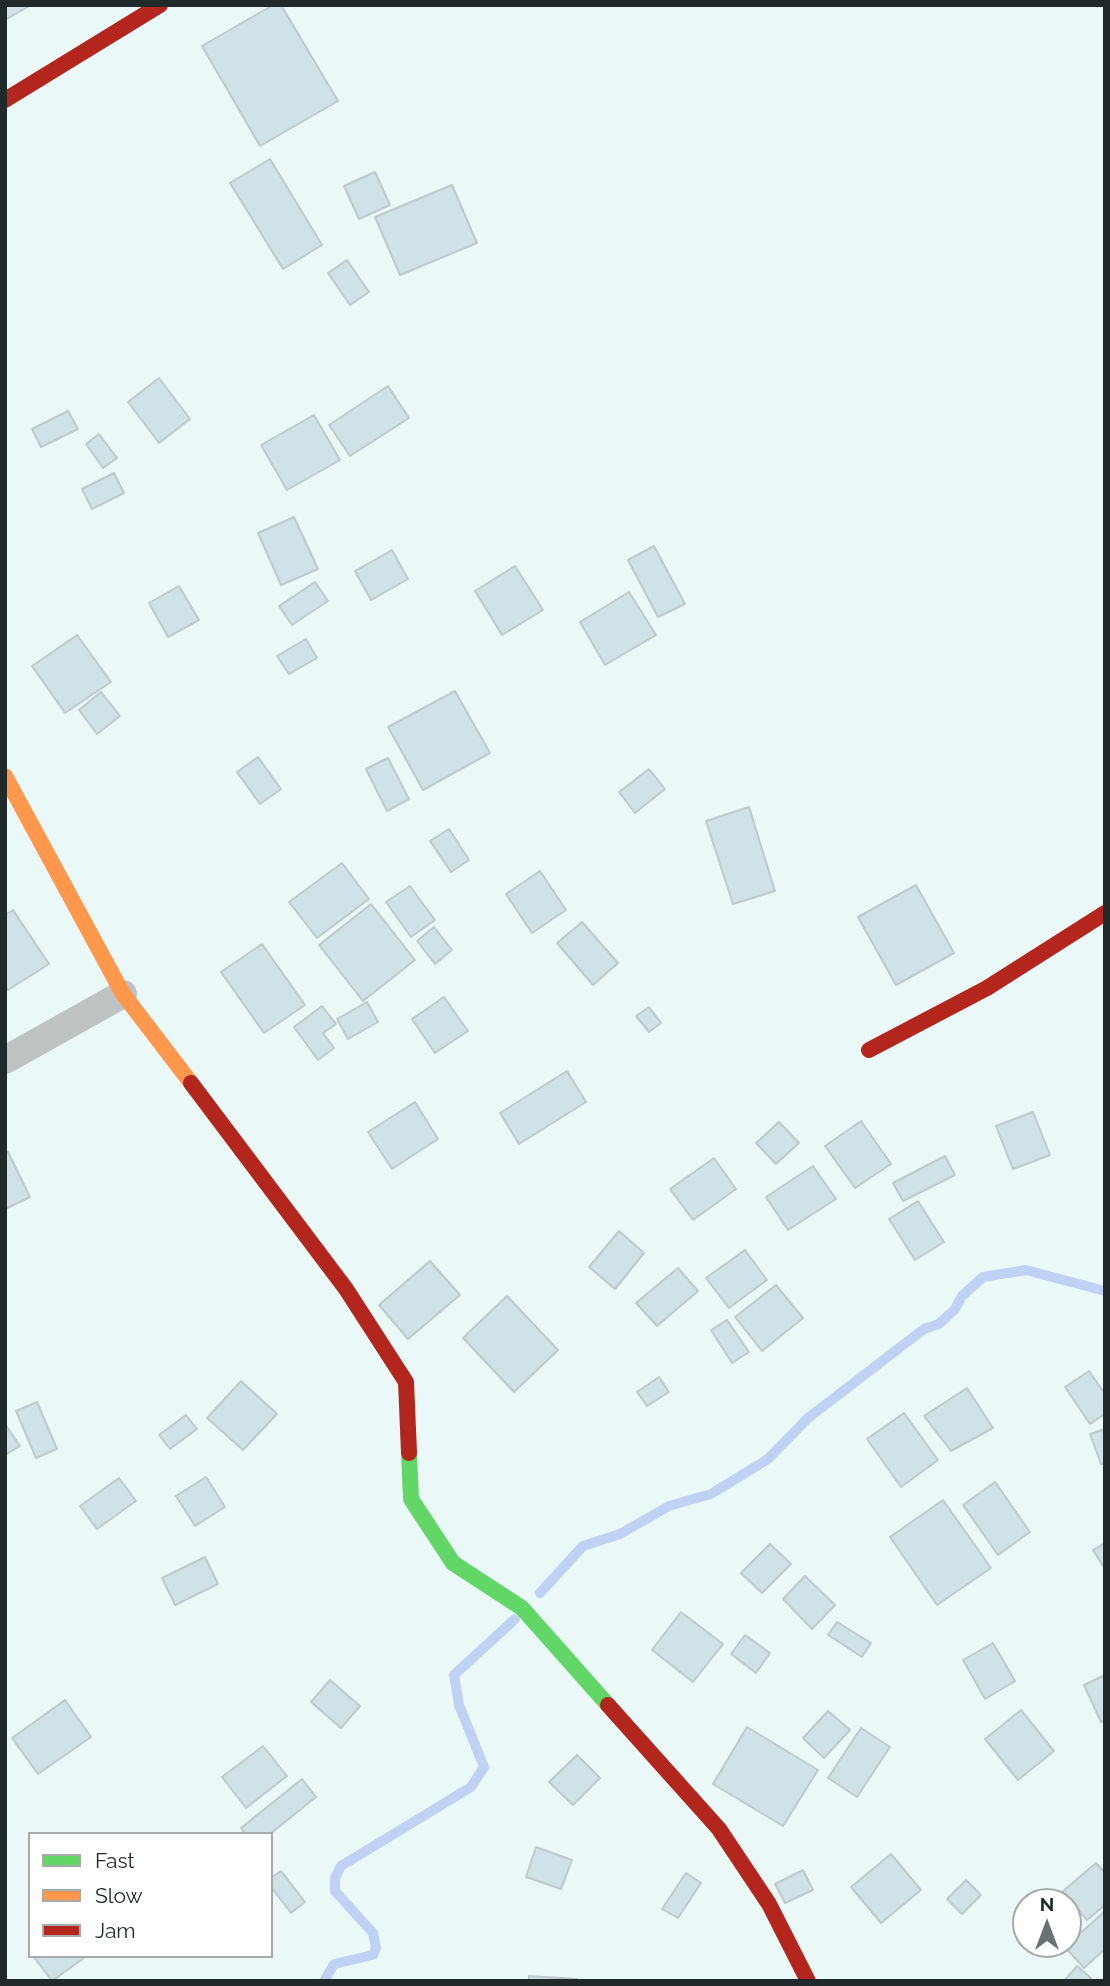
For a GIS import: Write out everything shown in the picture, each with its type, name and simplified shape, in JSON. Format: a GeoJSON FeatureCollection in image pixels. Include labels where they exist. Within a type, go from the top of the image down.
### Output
{"type":"FeatureCollection","features":[{"type":"Feature","properties":{"kind":"street"},"geometry":{"type":"LineString","coordinates":[[5,100],[160,5]]}},
{"type":"Feature","properties":{"kind":"street"},"geometry":{"type":"LineString","coordinates":[[5,776],[123,994],[346,1289],[406,1382],[411,1499],[453,1563],[522,1608],[719,1829],[769,1904],[808,1981]]}},
{"type":"Feature","properties":{"kind":"street"},"geometry":{"type":"LineString","coordinates":[[869,1050],[987,988],[1105,913]]}},
{"type":"Feature","properties":{"kind":"street"},"geometry":{"type":"LineString","coordinates":[[5,1060],[123,994]]}},
{"type":"Feature","properties":{"kind":"building"},"geometry":{"type":"Polygon","coordinates":[[[5,5],[31,5],[5,20],[5,5]]]}},
{"type":"Feature","properties":{"kind":"building"},"geometry":{"type":"Polygon","coordinates":[[[273,5],[281,5],[338,101],[260,146],[202,46],[273,5]]]}},
{"type":"Feature","properties":{"kind":"building"},"geometry":{"type":"Polygon","coordinates":[[[270,159],[322,245],[283,269],[230,183],[270,159]]]}},
{"type":"Feature","properties":{"kind":"building"},"geometry":{"type":"Polygon","coordinates":[[[375,172],[390,205],[359,219],[344,186],[375,172]]]}},
{"type":"Feature","properties":{"kind":"building"},"geometry":{"type":"Polygon","coordinates":[[[452,185],[477,243],[400,275],[375,217],[452,185]]]}},
{"type":"Feature","properties":{"kind":"building"},"geometry":{"type":"Polygon","coordinates":[[[347,260],[369,292],[350,305],[328,273],[347,260]]]}},
{"type":"Feature","properties":{"kind":"building"},"geometry":{"type":"Polygon","coordinates":[[[159,378],[190,419],[159,443],[128,402],[159,378]]]}},
{"type":"Feature","properties":{"kind":"building"},"geometry":{"type":"Polygon","coordinates":[[[388,386],[409,418],[350,456],[329,425],[388,386]]]}},
{"type":"Feature","properties":{"kind":"building"},"geometry":{"type":"Polygon","coordinates":[[[68,411],[78,429],[41,447],[32,429],[68,411]]]}},
{"type":"Feature","properties":{"kind":"building"},"geometry":{"type":"Polygon","coordinates":[[[314,415],[340,460],[287,490],[261,445],[314,415]]]}},
{"type":"Feature","properties":{"kind":"building"},"geometry":{"type":"Polygon","coordinates":[[[99,434],[117,458],[103,468],[86,444],[99,434]]]}},
{"type":"Feature","properties":{"kind":"building"},"geometry":{"type":"Polygon","coordinates":[[[114,473],[124,493],[92,509],[82,489],[114,473]]]}},
{"type":"Feature","properties":{"kind":"building"},"geometry":{"type":"Polygon","coordinates":[[[294,517],[318,569],[281,585],[258,533],[294,517]]]}},
{"type":"Feature","properties":{"kind":"building"},"geometry":{"type":"Polygon","coordinates":[[[654,546],[685,604],[658,617],[628,560],[654,546]]]}},
{"type":"Feature","properties":{"kind":"building"},"geometry":{"type":"Polygon","coordinates":[[[392,550],[408,579],[371,600],[355,571],[392,550]]]}},
{"type":"Feature","properties":{"kind":"building"},"geometry":{"type":"Polygon","coordinates":[[[515,566],[543,610],[502,635],[475,591],[515,566]]]}},
{"type":"Feature","properties":{"kind":"building"},"geometry":{"type":"Polygon","coordinates":[[[315,582],[328,601],[292,625],[279,606],[315,582]]]}},
{"type":"Feature","properties":{"kind":"building"},"geometry":{"type":"Polygon","coordinates":[[[179,586],[199,620],[168,637],[149,603],[179,586]]]}},
{"type":"Feature","properties":{"kind":"building"},"geometry":{"type":"Polygon","coordinates":[[[629,592],[656,635],[605,665],[580,622],[629,592]]]}},
{"type":"Feature","properties":{"kind":"building"},"geometry":{"type":"Polygon","coordinates":[[[77,635],[111,682],[65,713],[32,666],[77,635]]]}},
{"type":"Feature","properties":{"kind":"building"},"geometry":{"type":"Polygon","coordinates":[[[306,639],[317,658],[289,674],[277,656],[306,639]]]}},
{"type":"Feature","properties":{"kind":"building"},"geometry":{"type":"Polygon","coordinates":[[[455,691],[490,753],[423,790],[388,727],[455,691]]]}},
{"type":"Feature","properties":{"kind":"building"},"geometry":{"type":"Polygon","coordinates":[[[101,692],[120,716],[97,734],[79,710],[101,692]]]}},
{"type":"Feature","properties":{"kind":"building"},"geometry":{"type":"Polygon","coordinates":[[[258,757],[281,789],[260,804],[237,772],[258,757]]]}},
{"type":"Feature","properties":{"kind":"building"},"geometry":{"type":"Polygon","coordinates":[[[388,758],[409,799],[387,811],[366,769],[388,758]]]}},
{"type":"Feature","properties":{"kind":"building"},"geometry":{"type":"Polygon","coordinates":[[[649,769],[665,789],[635,813],[619,792],[649,769]]]}},
{"type":"Feature","properties":{"kind":"building"},"geometry":{"type":"Polygon","coordinates":[[[749,807],[775,891],[733,904],[706,821],[749,807]]]}},
{"type":"Feature","properties":{"kind":"building"},"geometry":{"type":"Polygon","coordinates":[[[449,829],[469,860],[451,872],[430,841],[449,829]]]}},
{"type":"Feature","properties":{"kind":"building"},"geometry":{"type":"Polygon","coordinates":[[[342,863],[369,899],[317,938],[289,902],[342,863]]]}},
{"type":"Feature","properties":{"kind":"building"},"geometry":{"type":"Polygon","coordinates":[[[540,871],[566,910],[532,933],[506,894],[540,871]]]}},
{"type":"Feature","properties":{"kind":"building"},"geometry":{"type":"Polygon","coordinates":[[[916,885],[954,953],[896,985],[858,917],[916,885]]]}},
{"type":"Feature","properties":{"kind":"building"},"geometry":{"type":"Polygon","coordinates":[[[410,886],[435,920],[411,937],[386,902],[410,886]]]}},
{"type":"Feature","properties":{"kind":"building"},"geometry":{"type":"Polygon","coordinates":[[[371,904],[415,960],[363,1001],[319,945],[371,904]]]}},
{"type":"Feature","properties":{"kind":"building"},"geometry":{"type":"Polygon","coordinates":[[[13,910],[49,964],[8,990],[5,985],[5,915],[13,910]]]}},
{"type":"Feature","properties":{"kind":"building"},"geometry":{"type":"Polygon","coordinates":[[[582,922],[618,963],[593,985],[557,943],[582,922]]]}},
{"type":"Feature","properties":{"kind":"building"},"geometry":{"type":"Polygon","coordinates":[[[434,927],[452,950],[435,964],[417,941],[434,927]]]}},
{"type":"Feature","properties":{"kind":"building"},"geometry":{"type":"Polygon","coordinates":[[[262,944],[305,1005],[264,1033],[221,972],[262,944]]]}},
{"type":"Feature","properties":{"kind":"building"},"geometry":{"type":"Polygon","coordinates":[[[444,997],[468,1031],[435,1053],[412,1019],[444,997]]]}},
{"type":"Feature","properties":{"kind":"building"},"geometry":{"type":"Polygon","coordinates":[[[367,1002],[378,1022],[348,1039],[337,1019],[367,1002]]]}},
{"type":"Feature","properties":{"kind":"building"},"geometry":{"type":"Polygon","coordinates":[[[322,1006],[336,1024],[323,1033],[334,1048],[318,1060],[294,1027],[322,1006]]]}},
{"type":"Feature","properties":{"kind":"building"},"geometry":{"type":"Polygon","coordinates":[[[649,1007],[661,1023],[649,1032],[636,1016],[649,1007]]]}},
{"type":"Feature","properties":{"kind":"building"},"geometry":{"type":"Polygon","coordinates":[[[567,1071],[586,1102],[519,1144],[500,1113],[567,1071]]]}},
{"type":"Feature","properties":{"kind":"building"},"geometry":{"type":"Polygon","coordinates":[[[415,1102],[438,1139],[392,1169],[368,1132],[415,1102]]]}},
{"type":"Feature","properties":{"kind":"building"},"geometry":{"type":"Polygon","coordinates":[[[1033,1112],[1050,1155],[1013,1169],[996,1126],[1033,1112]]]}},
{"type":"Feature","properties":{"kind":"building"},"geometry":{"type":"Polygon","coordinates":[[[861,1121],[891,1164],[855,1188],[825,1146],[861,1121]]]}},
{"type":"Feature","properties":{"kind":"building"},"geometry":{"type":"Polygon","coordinates":[[[779,1122],[799,1143],[776,1164],[756,1143],[779,1122]]]}},
{"type":"Feature","properties":{"kind":"building"},"geometry":{"type":"Polygon","coordinates":[[[8,1152],[30,1197],[5,1209],[5,1153],[8,1152]]]}},
{"type":"Feature","properties":{"kind":"building"},"geometry":{"type":"Polygon","coordinates":[[[945,1156],[955,1175],[903,1201],[893,1183],[945,1156]]]}},
{"type":"Feature","properties":{"kind":"building"},"geometry":{"type":"Polygon","coordinates":[[[714,1158],[736,1189],[693,1220],[670,1189],[714,1158]]]}},
{"type":"Feature","properties":{"kind":"building"},"geometry":{"type":"Polygon","coordinates":[[[813,1166],[836,1199],[788,1230],[766,1197],[813,1166]]]}},
{"type":"Feature","properties":{"kind":"building"},"geometry":{"type":"Polygon","coordinates":[[[918,1201],[944,1242],[915,1260],[889,1219],[918,1201]]]}},
{"type":"Feature","properties":{"kind":"building"},"geometry":{"type":"Polygon","coordinates":[[[619,1231],[644,1253],[615,1289],[589,1267],[619,1231]]]}},
{"type":"Feature","properties":{"kind":"building"},"geometry":{"type":"Polygon","coordinates":[[[745,1250],[767,1280],[729,1308],[706,1278],[745,1250]]]}},
{"type":"Feature","properties":{"kind":"building"},"geometry":{"type":"Polygon","coordinates":[[[430,1261],[460,1295],[408,1339],[379,1305],[430,1261]]]}},
{"type":"Feature","properties":{"kind":"building"},"geometry":{"type":"Polygon","coordinates":[[[678,1268],[698,1291],[657,1326],[636,1303],[678,1268]]]}},
{"type":"Feature","properties":{"kind":"building"},"geometry":{"type":"Polygon","coordinates":[[[776,1285],[803,1318],[762,1351],[735,1317],[776,1285]]]}},
{"type":"Feature","properties":{"kind":"building"},"geometry":{"type":"Polygon","coordinates":[[[507,1296],[558,1350],[514,1392],[463,1338],[507,1296]]]}},
{"type":"Feature","properties":{"kind":"building"},"geometry":{"type":"Polygon","coordinates":[[[727,1320],[749,1352],[732,1363],[711,1330],[727,1320]]]}},
{"type":"Feature","properties":{"kind":"building"},"geometry":{"type":"Polygon","coordinates":[[[1089,1371],[1105,1394],[1105,1414],[1090,1424],[1065,1387],[1089,1371]]]}},
{"type":"Feature","properties":{"kind":"building"},"geometry":{"type":"Polygon","coordinates":[[[659,1377],[669,1392],[647,1406],[637,1392],[659,1377]]]}},
{"type":"Feature","properties":{"kind":"building"},"geometry":{"type":"Polygon","coordinates":[[[241,1381],[277,1414],[243,1450],[207,1418],[241,1381]]]}},
{"type":"Feature","properties":{"kind":"building"},"geometry":{"type":"Polygon","coordinates":[[[967,1388],[993,1428],[951,1451],[924,1416],[967,1388]]]}},
{"type":"Feature","properties":{"kind":"building"},"geometry":{"type":"Polygon","coordinates":[[[37,1402],[57,1449],[36,1458],[16,1411],[37,1402]]]}},
{"type":"Feature","properties":{"kind":"building"},"geometry":{"type":"Polygon","coordinates":[[[904,1413],[938,1460],[901,1487],[867,1439],[904,1413]]]}},
{"type":"Feature","properties":{"kind":"building"},"geometry":{"type":"Polygon","coordinates":[[[186,1415],[197,1429],[170,1449],[159,1435],[186,1415]]]}},
{"type":"Feature","properties":{"kind":"building"},"geometry":{"type":"Polygon","coordinates":[[[5,1424],[20,1446],[5,1455],[5,1424]]]}},
{"type":"Feature","properties":{"kind":"building"},"geometry":{"type":"Polygon","coordinates":[[[1105,1429],[1105,1463],[1101,1464],[1090,1434],[1105,1429]]]}},
{"type":"Feature","properties":{"kind":"building"},"geometry":{"type":"Polygon","coordinates":[[[206,1477],[225,1507],[195,1526],[176,1496],[206,1477]]]}},
{"type":"Feature","properties":{"kind":"building"},"geometry":{"type":"Polygon","coordinates":[[[119,1478],[136,1501],[97,1529],[80,1506],[119,1478]]]}},
{"type":"Feature","properties":{"kind":"building"},"geometry":{"type":"Polygon","coordinates":[[[995,1482],[1030,1532],[998,1555],[963,1505],[995,1482]]]}},
{"type":"Feature","properties":{"kind":"building"},"geometry":{"type":"Polygon","coordinates":[[[943,1500],[991,1568],[937,1605],[890,1537],[943,1500]]]}},
{"type":"Feature","properties":{"kind":"building"},"geometry":{"type":"Polygon","coordinates":[[[1105,1543],[1105,1569],[1093,1550],[1105,1543]]]}},
{"type":"Feature","properties":{"kind":"building"},"geometry":{"type":"Polygon","coordinates":[[[770,1544],[791,1564],[762,1593],[741,1573],[770,1544]]]}},
{"type":"Feature","properties":{"kind":"building"},"geometry":{"type":"Polygon","coordinates":[[[205,1557],[218,1584],[175,1605],[162,1578],[205,1557]]]}},
{"type":"Feature","properties":{"kind":"building"},"geometry":{"type":"Polygon","coordinates":[[[805,1576],[835,1605],[812,1629],[783,1599],[805,1576]]]}},
{"type":"Feature","properties":{"kind":"building"},"geometry":{"type":"Polygon","coordinates":[[[681,1612],[723,1644],[693,1682],[652,1650],[681,1612]]]}},
{"type":"Feature","properties":{"kind":"building"},"geometry":{"type":"Polygon","coordinates":[[[837,1622],[871,1643],[862,1657],[828,1635],[837,1622]]]}},
{"type":"Feature","properties":{"kind":"building"},"geometry":{"type":"Polygon","coordinates":[[[745,1635],[770,1653],[756,1673],[731,1654],[745,1635]]]}},
{"type":"Feature","properties":{"kind":"building"},"geometry":{"type":"Polygon","coordinates":[[[993,1643],[1015,1681],[985,1699],[963,1660],[993,1643]]]}},
{"type":"Feature","properties":{"kind":"building"},"geometry":{"type":"Polygon","coordinates":[[[1105,1675],[1105,1720],[1101,1722],[1084,1685],[1105,1675]]]}},
{"type":"Feature","properties":{"kind":"building"},"geometry":{"type":"Polygon","coordinates":[[[330,1680],[360,1706],[341,1728],[311,1702],[330,1680]]]}},
{"type":"Feature","properties":{"kind":"building"},"geometry":{"type":"Polygon","coordinates":[[[65,1700],[91,1737],[38,1774],[12,1738],[65,1700]]]}},
{"type":"Feature","properties":{"kind":"building"},"geometry":{"type":"Polygon","coordinates":[[[1021,1710],[1054,1751],[1018,1780],[985,1739],[1021,1710]]]}},
{"type":"Feature","properties":{"kind":"building"},"geometry":{"type":"Polygon","coordinates":[[[828,1711],[850,1730],[824,1758],[803,1738],[828,1711]]]}},
{"type":"Feature","properties":{"kind":"building"},"geometry":{"type":"Polygon","coordinates":[[[747,1727],[818,1770],[783,1826],[713,1784],[747,1727]]]}},
{"type":"Feature","properties":{"kind":"building"},"geometry":{"type":"Polygon","coordinates":[[[861,1728],[890,1747],[857,1797],[828,1778],[861,1728]]]}},
{"type":"Feature","properties":{"kind":"building"},"geometry":{"type":"Polygon","coordinates":[[[263,1746],[287,1776],[246,1808],[222,1777],[263,1746]]]}},
{"type":"Feature","properties":{"kind":"building"},"geometry":{"type":"Polygon","coordinates":[[[577,1755],[600,1778],[573,1805],[549,1782],[577,1755]]]}},
{"type":"Feature","properties":{"kind":"building"},"geometry":{"type":"Polygon","coordinates":[[[302,1779],[316,1797],[272,1832],[244,1832],[241,1828],[302,1779]]]}},
{"type":"Feature","properties":{"kind":"building"},"geometry":{"type":"Polygon","coordinates":[[[536,1847],[572,1860],[561,1889],[526,1877],[536,1847]]]}},
{"type":"Feature","properties":{"kind":"building"},"geometry":{"type":"Polygon","coordinates":[[[891,1854],[921,1890],[881,1923],[851,1887],[891,1854]]]}},
{"type":"Feature","properties":{"kind":"building"},"geometry":{"type":"Polygon","coordinates":[[[1096,1863],[1105,1873],[1105,1905],[1087,1920],[1082,1914],[1082,1888],[1067,1888],[1096,1863]]]}},
{"type":"Feature","properties":{"kind":"building"},"geometry":{"type":"Polygon","coordinates":[[[803,1870],[813,1890],[785,1903],[775,1884],[803,1870]]]}},
{"type":"Feature","properties":{"kind":"building"},"geometry":{"type":"Polygon","coordinates":[[[281,1871],[305,1902],[291,1913],[273,1890],[273,1877],[281,1871]]]}},
{"type":"Feature","properties":{"kind":"building"},"geometry":{"type":"Polygon","coordinates":[[[686,1873],[701,1883],[678,1918],[662,1909],[686,1873]]]}},
{"type":"Feature","properties":{"kind":"building"},"geometry":{"type":"Polygon","coordinates":[[[966,1880],[981,1895],[962,1914],[947,1899],[966,1880]]]}},
{"type":"Feature","properties":{"kind":"building"},"geometry":{"type":"Polygon","coordinates":[[[1105,1911],[1105,1949],[1084,1968],[1075,1958],[1082,1958],[1082,1932],[1105,1911]]]}},
{"type":"Feature","properties":{"kind":"building"},"geometry":{"type":"Polygon","coordinates":[[[35,1958],[84,1958],[52,1981],[35,1958]]]}},
{"type":"Feature","properties":{"kind":"building"},"geometry":{"type":"Polygon","coordinates":[[[1077,1966],[1091,1978],[1088,1981],[1064,1981],[1077,1966]]]}},
{"type":"Feature","properties":{"kind":"building"},"geometry":{"type":"Polygon","coordinates":[[[529,1976],[577,1979],[577,1981],[529,1981],[529,1976]]]}},
{"type":"Feature","properties":{"kind":"waterway"},"geometry":{"type":"LineString","coordinates":[[540,1593],[583,1546],[620,1534],[669,1506],[711,1494],[768,1459],[808,1418],[924,1329],[939,1324],[955,1309],[962,1296],[983,1277],[1026,1270],[1105,1291]]}},
{"type":"Feature","properties":{"kind":"waterway"},"geometry":{"type":"LineString","coordinates":[[324,1981],[334,1964],[373,1955],[376,1948],[373,1933],[335,1891],[335,1878],[341,1866],[471,1787],[484,1767],[459,1705],[454,1675],[515,1619]]}},
{"type":"Feature","properties":{"kind":"traffic: fast"},"geometry":{"type":"LineString","coordinates":[[409,1453],[411,1499],[453,1563],[522,1608],[608,1705]]}},
{"type":"Feature","properties":{"kind":"traffic: slow"},"geometry":{"type":"LineString","coordinates":[[5,776],[123,994],[191,1083]]}},
{"type":"Feature","properties":{"kind":"traffic: jam"},"geometry":{"type":"LineString","coordinates":[[5,100],[160,5]]}},
{"type":"Feature","properties":{"kind":"traffic: jam"},"geometry":{"type":"LineString","coordinates":[[869,1050],[987,988],[1105,913]]}},
{"type":"Feature","properties":{"kind":"traffic: jam"},"geometry":{"type":"LineString","coordinates":[[191,1083],[346,1289],[406,1382],[409,1453]]}},
{"type":"Feature","properties":{"kind":"traffic: jam"},"geometry":{"type":"LineString","coordinates":[[608,1705],[719,1829],[769,1904],[808,1981]]}}]}
